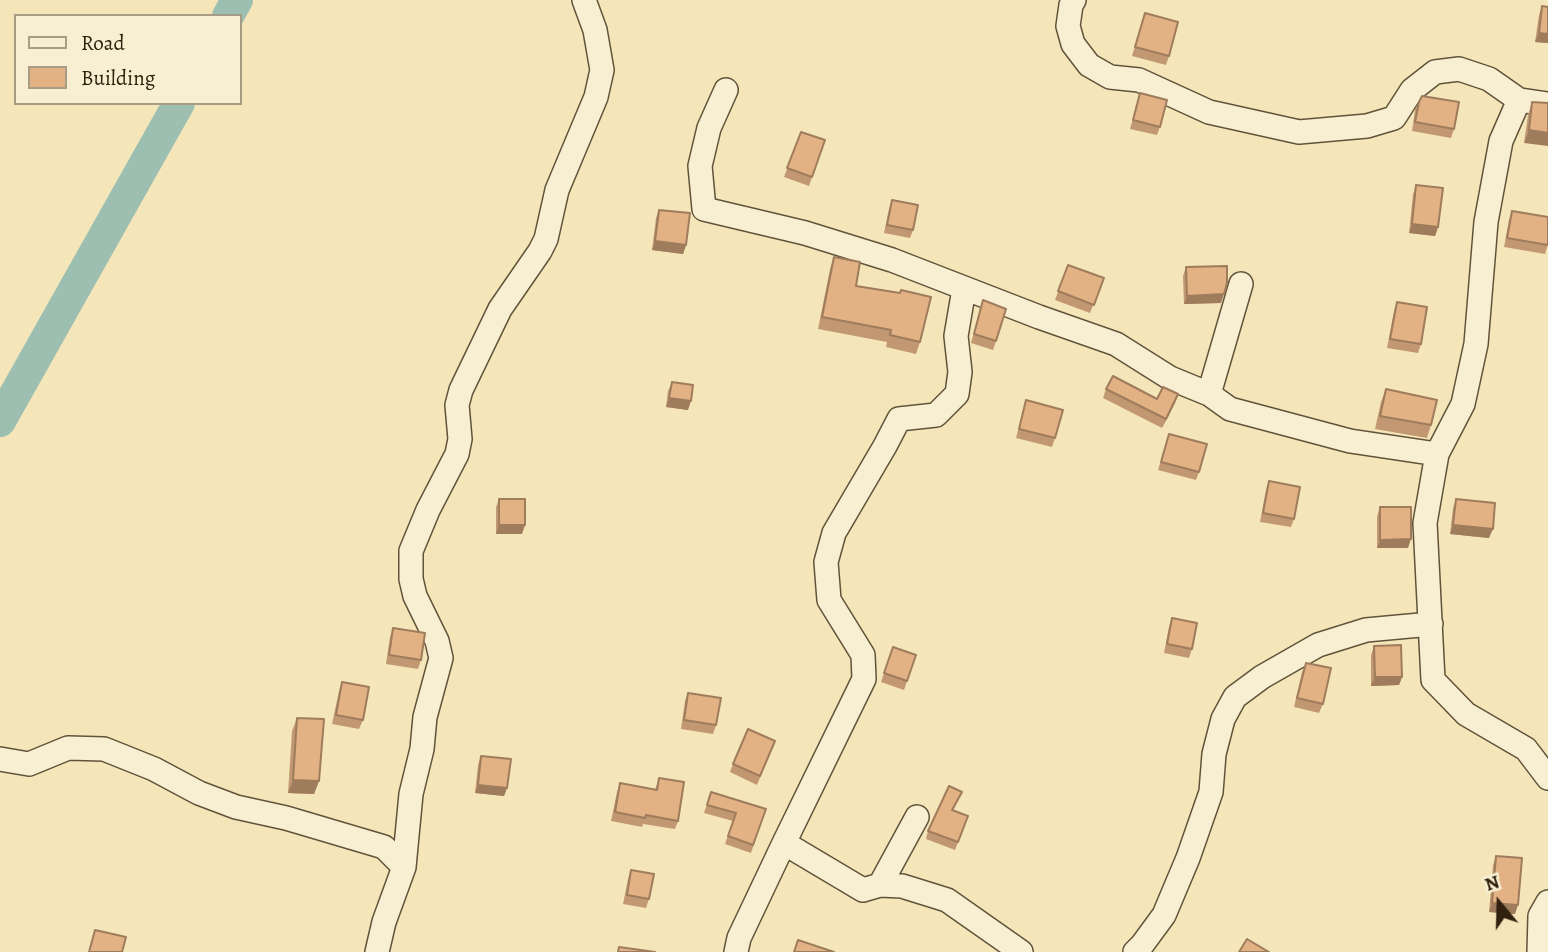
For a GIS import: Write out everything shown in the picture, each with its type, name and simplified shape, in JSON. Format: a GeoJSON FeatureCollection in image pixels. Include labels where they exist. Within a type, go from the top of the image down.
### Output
{"type":"FeatureCollection","features":[{"type":"Feature","properties":{"kind":"street"},"geometry":{"type":"LineString","coordinates":[[377,952],[384,922],[404,867],[411,794],[422,749],[425,717],[441,658],[437,641],[415,596],[411,579],[411,551],[428,510],[457,454],[460,439],[457,405],[461,390],[500,309],[546,239],[557,190],[596,97],[602,69],[595,30],[584,0]]}},
{"type":"Feature","properties":{"kind":"street"},"geometry":{"type":"LineString","coordinates":[[1074,0],[1068,26],[1073,44],[1089,65],[1110,77],[1139,80],[1209,112],[1299,132],[1367,126],[1394,118],[1412,90],[1435,72],[1459,69],[1489,79],[1519,100],[1548,104]]}},
{"type":"Feature","properties":{"kind":"street"},"geometry":{"type":"LineString","coordinates":[[726,90],[709,128],[700,166],[704,209],[805,233],[892,260],[1116,344],[1170,378],[1209,394],[1230,409],[1350,441],[1437,454]]}},
{"type":"Feature","properties":{"kind":"street"},"geometry":{"type":"LineString","coordinates":[[1519,100],[1501,141],[1494,177],[1486,222],[1476,344],[1463,404],[1437,454],[1425,523],[1433,680],[1466,714],[1526,749],[1548,778]]}},
{"type":"Feature","properties":{"kind":"street"},"geometry":{"type":"LineString","coordinates":[[1209,394],[1241,284]]}},
{"type":"Feature","properties":{"kind":"street"},"geometry":{"type":"LineString","coordinates":[[736,952],[739,938],[864,679],[863,655],[829,600],[826,562],[834,533],[898,419],[936,415],[957,394],[960,372],[956,336],[964,289]]}},
{"type":"Feature","properties":{"kind":"street"},"geometry":{"type":"LineString","coordinates":[[1135,952],[1164,915],[1188,858],[1210,792],[1214,754],[1223,719],[1235,697],[1262,677],[1318,645],[1366,630],[1431,624]]}},
{"type":"Feature","properties":{"kind":"street"},"geometry":{"type":"LineString","coordinates":[[0,759],[29,764],[68,748],[104,749],[236,807],[286,818],[384,847],[404,867]]}},
{"type":"Feature","properties":{"kind":"street"},"geometry":{"type":"LineString","coordinates":[[880,885],[917,817]]}},
{"type":"Feature","properties":{"kind":"street"},"geometry":{"type":"LineString","coordinates":[[784,843],[863,890],[880,885],[902,886],[947,900],[1021,952]]}},
{"type":"Feature","properties":{"kind":"street"},"geometry":{"type":"LineString","coordinates":[[1539,952],[1540,916],[1548,902]]}},
{"type":"Feature","properties":{"kind":"building"},"geometry":{"type":"Polygon","coordinates":[[[1542,6],[1548,7],[1548,34],[1539,33],[1542,6]]]}},
{"type":"Feature","properties":{"kind":"building"},"geometry":{"type":"Polygon","coordinates":[[[1145,13],[1178,22],[1169,56],[1135,47],[1145,13]]]}},
{"type":"Feature","properties":{"kind":"building"},"geometry":{"type":"Polygon","coordinates":[[[1140,93],[1167,100],[1160,127],[1133,120],[1140,93]]]}},
{"type":"Feature","properties":{"kind":"building"},"geometry":{"type":"Polygon","coordinates":[[[1422,96],[1459,102],[1454,129],[1415,122],[1422,96]]]}},
{"type":"Feature","properties":{"kind":"building"},"geometry":{"type":"Polygon","coordinates":[[[1532,102],[1548,103],[1548,133],[1529,130],[1532,102]]]}},
{"type":"Feature","properties":{"kind":"building"},"geometry":{"type":"Polygon","coordinates":[[[801,132],[825,140],[812,177],[787,168],[801,132]]]}},
{"type":"Feature","properties":{"kind":"building"},"geometry":{"type":"Polygon","coordinates":[[[1416,185],[1443,188],[1438,227],[1412,224],[1416,185]]]}},
{"type":"Feature","properties":{"kind":"building"},"geometry":{"type":"Polygon","coordinates":[[[892,200],[918,205],[913,230],[887,225],[892,200]]]}},
{"type":"Feature","properties":{"kind":"building"},"geometry":{"type":"Polygon","coordinates":[[[659,210],[690,213],[686,245],[655,241],[659,210]]]}},
{"type":"Feature","properties":{"kind":"building"},"geometry":{"type":"Polygon","coordinates":[[[1512,211],[1548,217],[1548,245],[1507,238],[1512,211]]]}},
{"type":"Feature","properties":{"kind":"building"},"geometry":{"type":"Polygon","coordinates":[[[834,257],[860,262],[856,286],[900,293],[901,290],[931,297],[920,342],[890,335],[891,330],[822,317],[834,257]]]}},
{"type":"Feature","properties":{"kind":"building"},"geometry":{"type":"Polygon","coordinates":[[[1068,265],[1104,278],[1094,305],[1058,291],[1068,265]]]}},
{"type":"Feature","properties":{"kind":"building"},"geometry":{"type":"Polygon","coordinates":[[[1227,266],[1224,294],[1187,296],[1186,267],[1227,266]]]}},
{"type":"Feature","properties":{"kind":"building"},"geometry":{"type":"Polygon","coordinates":[[[983,300],[1006,309],[996,341],[974,334],[983,300]]]}},
{"type":"Feature","properties":{"kind":"building"},"geometry":{"type":"Polygon","coordinates":[[[1397,302],[1427,307],[1421,344],[1390,339],[1397,302]]]}},
{"type":"Feature","properties":{"kind":"building"},"geometry":{"type":"Polygon","coordinates":[[[1113,376],[1157,399],[1163,387],[1178,394],[1166,419],[1106,389],[1113,376]]]}},
{"type":"Feature","properties":{"kind":"building"},"geometry":{"type":"Polygon","coordinates":[[[672,382],[693,385],[691,401],[669,398],[672,382]]]}},
{"type":"Feature","properties":{"kind":"building"},"geometry":{"type":"Polygon","coordinates":[[[1386,389],[1437,400],[1431,425],[1380,416],[1386,389]]]}},
{"type":"Feature","properties":{"kind":"building"},"geometry":{"type":"Polygon","coordinates":[[[1026,400],[1063,410],[1055,438],[1019,429],[1026,400]]]}},
{"type":"Feature","properties":{"kind":"building"},"geometry":{"type":"Polygon","coordinates":[[[1169,434],[1207,444],[1199,472],[1161,462],[1169,434]]]}},
{"type":"Feature","properties":{"kind":"building"},"geometry":{"type":"Polygon","coordinates":[[[1269,481],[1300,487],[1294,519],[1263,513],[1269,481]]]}},
{"type":"Feature","properties":{"kind":"building"},"geometry":{"type":"Polygon","coordinates":[[[499,499],[525,499],[525,525],[499,525],[499,499]]]}},
{"type":"Feature","properties":{"kind":"building"},"geometry":{"type":"Polygon","coordinates":[[[1456,499],[1495,503],[1493,529],[1453,525],[1456,499]]]}},
{"type":"Feature","properties":{"kind":"building"},"geometry":{"type":"Polygon","coordinates":[[[1380,507],[1411,507],[1411,539],[1380,540],[1380,507]]]}},
{"type":"Feature","properties":{"kind":"building"},"geometry":{"type":"Polygon","coordinates":[[[1172,618],[1197,623],[1192,649],[1167,644],[1172,618]]]}},
{"type":"Feature","properties":{"kind":"building"},"geometry":{"type":"Polygon","coordinates":[[[393,628],[425,633],[421,660],[389,655],[393,628]]]}},
{"type":"Feature","properties":{"kind":"building"},"geometry":{"type":"Polygon","coordinates":[[[1401,645],[1402,677],[1375,677],[1374,646],[1401,645]]]}},
{"type":"Feature","properties":{"kind":"building"},"geometry":{"type":"Polygon","coordinates":[[[893,647],[916,655],[907,681],[884,673],[893,647]]]}},
{"type":"Feature","properties":{"kind":"building"},"geometry":{"type":"Polygon","coordinates":[[[1306,663],[1331,668],[1323,704],[1297,698],[1306,663]]]}},
{"type":"Feature","properties":{"kind":"building"},"geometry":{"type":"Polygon","coordinates":[[[342,682],[369,687],[363,720],[336,715],[342,682]]]}},
{"type":"Feature","properties":{"kind":"building"},"geometry":{"type":"Polygon","coordinates":[[[688,693],[721,698],[716,725],[684,720],[688,693]]]}},
{"type":"Feature","properties":{"kind":"building"},"geometry":{"type":"Polygon","coordinates":[[[297,718],[324,719],[319,781],[293,780],[297,718]]]}},
{"type":"Feature","properties":{"kind":"building"},"geometry":{"type":"Polygon","coordinates":[[[748,729],[775,741],[760,776],[733,764],[748,729]]]}},
{"type":"Feature","properties":{"kind":"building"},"geometry":{"type":"Polygon","coordinates":[[[481,756],[511,759],[507,788],[478,785],[481,756]]]}},
{"type":"Feature","properties":{"kind":"building"},"geometry":{"type":"Polygon","coordinates":[[[659,778],[684,782],[678,821],[615,812],[620,783],[657,790],[659,778]]]}},
{"type":"Feature","properties":{"kind":"building"},"geometry":{"type":"Polygon","coordinates":[[[949,786],[962,792],[952,810],[968,816],[958,842],[928,831],[949,786]]]}},
{"type":"Feature","properties":{"kind":"building"},"geometry":{"type":"Polygon","coordinates":[[[711,792],[766,809],[753,845],[728,836],[736,813],[707,805],[711,792]]]}},
{"type":"Feature","properties":{"kind":"building"},"geometry":{"type":"Polygon","coordinates":[[[1496,856],[1522,858],[1518,905],[1492,903],[1496,856]]]}},
{"type":"Feature","properties":{"kind":"building"},"geometry":{"type":"Polygon","coordinates":[[[631,870],[654,874],[649,899],[627,895],[631,870]]]}},
{"type":"Feature","properties":{"kind":"building"},"geometry":{"type":"Polygon","coordinates":[[[95,930],[126,937],[122,952],[89,952],[95,930]]]}},
{"type":"Feature","properties":{"kind":"building"},"geometry":{"type":"Polygon","coordinates":[[[1247,939],[1269,952],[1239,952],[1247,939]]]}},
{"type":"Feature","properties":{"kind":"building"},"geometry":{"type":"Polygon","coordinates":[[[798,940],[834,952],[794,952],[798,940]]]}},
{"type":"Feature","properties":{"kind":"building"},"geometry":{"type":"Polygon","coordinates":[[[619,947],[655,952],[618,952],[619,947]]]}},
{"type":"Feature","properties":{"kind":"waterway"},"geometry":{"type":"LineString","coordinates":[[229,14],[237,0]]}},
{"type":"Feature","properties":{"kind":"waterway"},"geometry":{"type":"LineString","coordinates":[[0,421],[178,105]]}}]}
